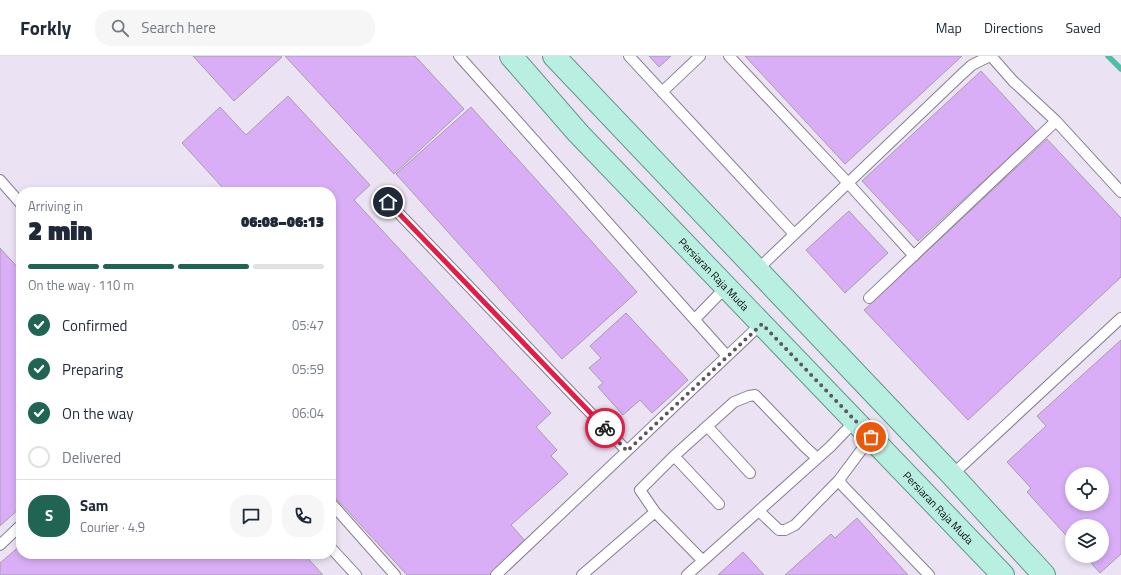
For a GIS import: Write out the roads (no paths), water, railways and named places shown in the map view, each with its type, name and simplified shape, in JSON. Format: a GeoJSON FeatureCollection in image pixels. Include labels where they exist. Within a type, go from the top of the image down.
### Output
{"type":"FeatureCollection","features":[{"type":"Feature","properties":{"kind":"main road","name":"Persiaran Raja Muda"},"geometry":{"type":"LineString","coordinates":[[510,56],[578,133],[1003,575]]}},
{"type":"Feature","properties":{"kind":"main road"},"geometry":{"type":"LineString","coordinates":[[554,56],[952,475],[1044,575]]}},
{"type":"Feature","properties":{"kind":"lane"},"geometry":{"type":"LineString","coordinates":[[459,56],[727,356]]}},
{"type":"Feature","properties":{"kind":"lane"},"geometry":{"type":"LineString","coordinates":[[629,56],[794,234]]}},
{"type":"Feature","properties":{"kind":"lane"},"geometry":{"type":"LineString","coordinates":[[662,92],[700,56]]}},
{"type":"Feature","properties":{"kind":"lane"},"geometry":{"type":"LineString","coordinates":[[729,56],[848,182],[914,256]]}},
{"type":"Feature","properties":{"kind":"lane"},"geometry":{"type":"LineString","coordinates":[[757,270],[972,65],[990,56],[1013,81],[1056,121],[1121,192]]}},
{"type":"Feature","properties":{"kind":"lane"},"geometry":{"type":"LineString","coordinates":[[870,298],[1056,121]]}},
{"type":"Feature","properties":{"kind":"lane"},"geometry":{"type":"LineString","coordinates":[[0,180],[16,198]]}},
{"type":"Feature","properties":{"kind":"lane"},"geometry":{"type":"LineString","coordinates":[[388,202],[627,451]]}},
{"type":"Feature","properties":{"kind":"lane"},"geometry":{"type":"LineString","coordinates":[[695,319],[726,287]]}},
{"type":"Feature","properties":{"kind":"lane"},"geometry":{"type":"LineString","coordinates":[[952,475],[1121,318]]}},
{"type":"Feature","properties":{"kind":"lane"},"geometry":{"type":"LineString","coordinates":[[496,575],[762,324]]}},
{"type":"Feature","properties":{"kind":"lane"},"geometry":{"type":"LineString","coordinates":[[703,561],[655,512],[640,490],[707,426],[734,402],[755,395],[817,458]]}},
{"type":"Feature","properties":{"kind":"lane"},"geometry":{"type":"LineString","coordinates":[[687,575],[830,447],[855,421]]}},
{"type":"Feature","properties":{"kind":"lane"},"geometry":{"type":"LineString","coordinates":[[707,426],[750,473]]}},
{"type":"Feature","properties":{"kind":"lane"},"geometry":{"type":"LineString","coordinates":[[758,511],[779,530],[785,530],[795,525],[839,480],[871,437]]}},
{"type":"Feature","properties":{"kind":"lane"},"geometry":{"type":"LineString","coordinates":[[674,456],[719,504]]}},
{"type":"Feature","properties":{"kind":"lane"},"geometry":{"type":"LineString","coordinates":[[839,480],[928,575]]}},
{"type":"Feature","properties":{"kind":"lane"},"geometry":{"type":"LineString","coordinates":[[336,509],[395,575]]}},
{"type":"Feature","properties":{"kind":"lane"},"geometry":{"type":"LineString","coordinates":[[582,575],[655,512]]}},
{"type":"Feature","properties":{"kind":"lane"},"geometry":{"type":"LineString","coordinates":[[0,545],[16,530]]}},
{"type":"Feature","properties":{"kind":"lane"},"geometry":{"type":"LineString","coordinates":[[336,553],[356,575]]}},
{"type":"Feature","properties":{"kind":"waterway"},"geometry":{"type":"LineString","coordinates":[[1108,56],[1121,69]]}}]}
